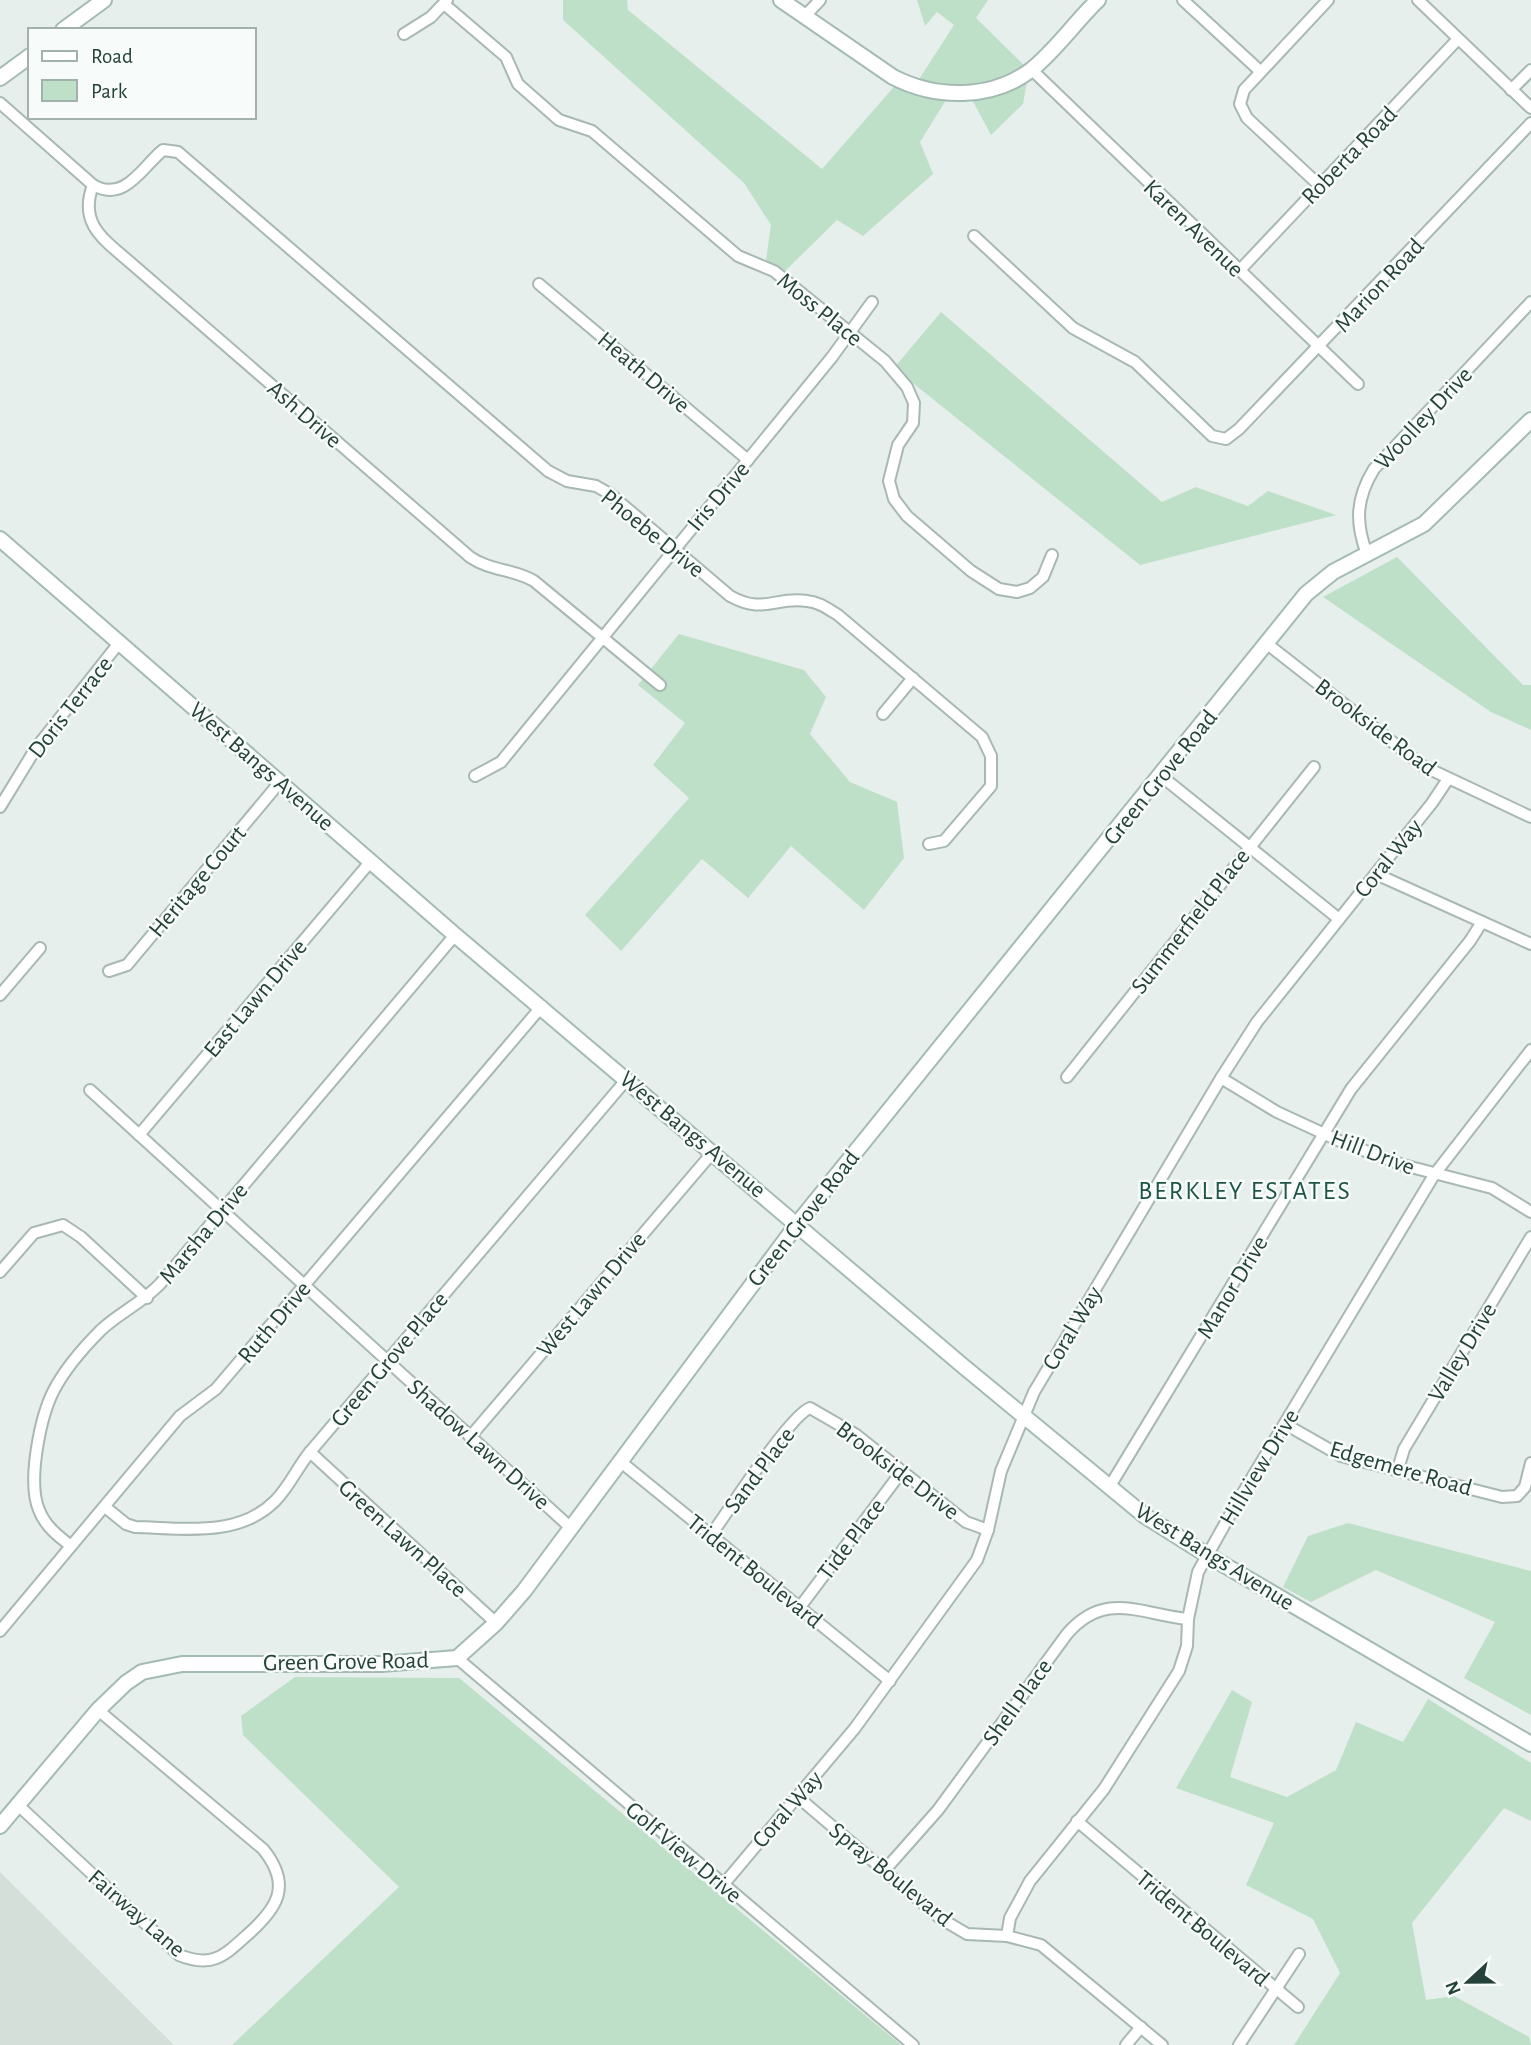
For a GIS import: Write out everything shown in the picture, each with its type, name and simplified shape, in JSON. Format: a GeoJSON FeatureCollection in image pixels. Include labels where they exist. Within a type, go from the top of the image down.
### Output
{"type":"FeatureCollection","features":[{"type":"Feature","properties":{"kind":"street"},"geometry":{"type":"LineString","coordinates":[[66,28],[104,0]]}},
{"type":"Feature","properties":{"kind":"street"},"geometry":{"type":"LineString","coordinates":[[781,0],[893,77],[922,90],[949,93],[986,91],[1002,86],[1031,69],[1098,0]]}},
{"type":"Feature","properties":{"kind":"street"},"geometry":{"type":"LineString","coordinates":[[806,15],[820,0]]}},
{"type":"Feature","properties":{"kind":"street"},"geometry":{"type":"LineString","coordinates":[[1183,0],[1260,71]]}},
{"type":"Feature","properties":{"kind":"street"},"geometry":{"type":"LineString","coordinates":[[1321,186],[1242,111],[1244,90],[1328,0]]}},
{"type":"Feature","properties":{"kind":"street"},"geometry":{"type":"LineString","coordinates":[[1418,0],[1531,108]]}},
{"type":"Feature","properties":{"kind":"street"},"geometry":{"type":"LineString","coordinates":[[404,34],[431,17],[445,2]]}},
{"type":"Feature","properties":{"kind":"street","name":"Moss Place"},"geometry":{"type":"LineString","coordinates":[[445,2],[506,57],[518,84],[559,120],[592,131],[737,256],[774,271],[885,361],[907,387],[914,403],[913,423],[898,445],[889,481],[894,499],[907,516],[971,571],[999,589],[1017,592],[1030,588],[1043,577],[1052,555]]}},
{"type":"Feature","properties":{"kind":"street","name":"Roberta Road"},"geometry":{"type":"LineString","coordinates":[[1239,271],[1458,39]]}},
{"type":"Feature","properties":{"kind":"street"},"geometry":{"type":"LineString","coordinates":[[0,78],[28,57]]}},
{"type":"Feature","properties":{"kind":"street","name":"Karen Avenue"},"geometry":{"type":"LineString","coordinates":[[1031,69],[1358,384]]}},
{"type":"Feature","properties":{"kind":"street"},"geometry":{"type":"LineString","coordinates":[[1511,90],[1531,70]]}},
{"type":"Feature","properties":{"kind":"street"},"geometry":{"type":"LineString","coordinates":[[0,103],[93,185]]}},
{"type":"Feature","properties":{"kind":"street","name":"Marion Road"},"geometry":{"type":"LineString","coordinates":[[974,236],[1073,328],[1135,362],[1205,429],[1221,439],[1232,436],[1239,429],[1531,123]]}},
{"type":"Feature","properties":{"kind":"street","name":"Phoebe Drive"},"geometry":{"type":"LineString","coordinates":[[93,185],[103,190],[127,186],[166,149],[173,149],[548,471],[566,481],[606,491],[744,604],[759,606],[798,600],[820,604],[982,737],[992,766],[991,786],[944,841],[929,844]]}},
{"type":"Feature","properties":{"kind":"street","name":"Ash Drive"},"geometry":{"type":"LineString","coordinates":[[93,185],[87,201],[89,217],[103,238],[470,557],[486,566],[523,575],[534,581],[660,685]]}},
{"type":"Feature","properties":{"kind":"street","name":"Heath Drive"},"geometry":{"type":"LineString","coordinates":[[539,284],[748,460]]}},
{"type":"Feature","properties":{"kind":"street","name":"Iris Drive"},"geometry":{"type":"LineString","coordinates":[[475,776],[500,762],[748,460],[872,302]]}},
{"type":"Feature","properties":{"kind":"street","name":"Woolley Drive"},"geometry":{"type":"LineString","coordinates":[[1367,554],[1358,527],[1358,513],[1362,494],[1374,470],[1531,302]]}},
{"type":"Feature","properties":{"kind":"street","name":"Green Grove Road"},"geometry":{"type":"LineString","coordinates":[[0,1826],[99,1710],[136,1675],[160,1667],[219,1662],[381,1664],[457,1658],[496,1623],[621,1462],[798,1223],[1314,587],[1367,554],[1424,524],[1531,420]]}},
{"type":"Feature","properties":{"kind":"street","name":"West Bangs Avenue"},"geometry":{"type":"LineString","coordinates":[[0,539],[455,934],[963,1366],[1163,1528],[1531,1744]]}},
{"type":"Feature","properties":{"kind":"street","name":"Doris Terrace"},"geometry":{"type":"LineString","coordinates":[[0,807],[36,748],[120,643]]}},
{"type":"Feature","properties":{"kind":"street","name":"Brookside Road"},"geometry":{"type":"LineString","coordinates":[[1266,643],[1409,757],[1448,779],[1531,817]]}},
{"type":"Feature","properties":{"kind":"street"},"geometry":{"type":"LineString","coordinates":[[883,713],[913,678]]}},
{"type":"Feature","properties":{"kind":"street","name":"Summerfield Place"},"geometry":{"type":"LineString","coordinates":[[1067,1077],[1314,767]]}},
{"type":"Feature","properties":{"kind":"street"},"geometry":{"type":"LineString","coordinates":[[1160,775],[1339,919]]}},
{"type":"Feature","properties":{"kind":"street","name":"Coral Way"},"geometry":{"type":"LineString","coordinates":[[723,1885],[799,1798],[890,1681],[977,1560],[988,1530],[1001,1471],[1034,1392],[1221,1078],[1257,1022],[1448,779]]}},
{"type":"Feature","properties":{"kind":"street","name":"Heritage Court"},"geometry":{"type":"LineString","coordinates":[[109,971],[127,965],[280,782]]}},
{"type":"Feature","properties":{"kind":"street","name":"East Lawn Drive"},"geometry":{"type":"LineString","coordinates":[[139,1135],[371,861]]}},
{"type":"Feature","properties":{"kind":"street"},"geometry":{"type":"LineString","coordinates":[[1376,874],[1531,944]]}},
{"type":"Feature","properties":{"kind":"street","name":"Manor Drive"},"geometry":{"type":"LineString","coordinates":[[1110,1486],[1351,1089],[1482,922]]}},
{"type":"Feature","properties":{"kind":"street","name":"Marsha Drive"},"geometry":{"type":"LineString","coordinates":[[71,1546],[48,1526],[34,1493],[33,1474],[50,1400],[61,1379],[101,1331],[147,1298],[455,934]]}},
{"type":"Feature","properties":{"kind":"street"},"geometry":{"type":"LineString","coordinates":[[1,991],[40,948]]}},
{"type":"Feature","properties":{"kind":"street","name":"Ruth Drive"},"geometry":{"type":"LineString","coordinates":[[0,1631],[180,1416],[216,1389],[542,1006]]}},
{"type":"Feature","properties":{"kind":"street","name":"Hillview Drive"},"geometry":{"type":"LineString","coordinates":[[1007,1936],[1010,1918],[1030,1881],[1104,1789],[1178,1671],[1187,1646],[1194,1585],[1206,1555],[1434,1175],[1531,1050]]}},
{"type":"Feature","properties":{"kind":"street","name":"Hill Drive"},"geometry":{"type":"LineString","coordinates":[[1221,1078],[1277,1112],[1323,1134],[1434,1175],[1492,1188],[1531,1212]]}},
{"type":"Feature","properties":{"kind":"street","name":"Green Grove Place"},"geometry":{"type":"LineString","coordinates":[[105,1507],[126,1524],[135,1527],[219,1528],[238,1524],[273,1503],[310,1452],[627,1079]]}},
{"type":"Feature","properties":{"kind":"street","name":"Shadow Lawn Drive"},"geometry":{"type":"LineString","coordinates":[[90,1090],[571,1528]]}},
{"type":"Feature","properties":{"kind":"street","name":"West Lawn Drive"},"geometry":{"type":"LineString","coordinates":[[470,1437],[713,1152]]}},
{"type":"Feature","properties":{"kind":"street"},"geometry":{"type":"LineString","coordinates":[[0,1272],[28,1238],[56,1225],[63,1225],[81,1237],[147,1298]]}},
{"type":"Feature","properties":{"kind":"street","name":"Valley Drive"},"geometry":{"type":"LineString","coordinates":[[1398,1469],[1405,1449],[1531,1237]]}},
{"type":"Feature","properties":{"kind":"street","name":"Brookside Drive"},"geometry":{"type":"LineString","coordinates":[[810,1408],[855,1434],[966,1522],[988,1530]]}},
{"type":"Feature","properties":{"kind":"street","name":"Sand Place"},"geometry":{"type":"LineString","coordinates":[[710,1535],[796,1419],[810,1408]]}},
{"type":"Feature","properties":{"kind":"street","name":"Edgemere Road"},"geometry":{"type":"LineString","coordinates":[[1285,1423],[1334,1454],[1502,1497],[1517,1496],[1521,1493],[1531,1463]]}},
{"type":"Feature","properties":{"kind":"street","name":"Green Lawn Place"},"geometry":{"type":"LineString","coordinates":[[310,1452],[496,1623]]}},
{"type":"Feature","properties":{"kind":"street","name":"Trident Boulevard"},"geometry":{"type":"LineString","coordinates":[[621,1462],[890,1681]]}},
{"type":"Feature","properties":{"kind":"street","name":"Tide Place"},"geometry":{"type":"LineString","coordinates":[[800,1607],[902,1471]]}},
{"type":"Feature","properties":{"kind":"street","name":"Shell Place"},"geometry":{"type":"LineString","coordinates":[[884,1871],[938,1810],[1068,1634],[1083,1618],[1105,1608],[1122,1606],[1188,1619]]}},
{"type":"Feature","properties":{"kind":"street","name":"Golf View Drive"},"geometry":{"type":"LineString","coordinates":[[457,1658],[912,2045]]}},
{"type":"Feature","properties":{"kind":"street","name":"Fairway Lane"},"geometry":{"type":"LineString","coordinates":[[18,1805],[179,1955],[192,1960],[222,1957],[269,1915],[279,1889],[272,1860],[263,1849],[99,1710]]}},
{"type":"Feature","properties":{"kind":"street","name":"Spray Boulevard"},"geometry":{"type":"LineString","coordinates":[[799,1798],[884,1871],[958,1929],[967,1934],[1007,1936],[1031,1941],[1049,1950],[1162,2045]]}},
{"type":"Feature","properties":{"kind":"street","name":"Trident Boulevard"},"geometry":{"type":"LineString","coordinates":[[1077,1821],[1298,2007]]}},
{"type":"Feature","properties":{"kind":"street"},"geometry":{"type":"LineString","coordinates":[[1239,2045],[1299,1954]]}},
{"type":"Feature","properties":{"kind":"street"},"geometry":{"type":"LineString","coordinates":[[1126,2045],[1141,2028]]}},
{"type":"Feature","properties":{"kind":"shaded area"},"geometry":{"type":"Polygon","coordinates":[[[0,1872],[174,2045],[0,2045],[0,1872]]]}},
{"type":"Feature","properties":{"kind":"green space"},"geometry":{"type":"Polygon","coordinates":[[[563,0],[627,0],[628,10],[822,169],[900,80],[916,84],[954,25],[937,12],[925,26],[917,0],[988,0],[976,18],[1029,70],[1023,104],[991,135],[968,92],[951,92],[920,142],[933,174],[863,236],[837,220],[781,275],[765,267],[771,225],[744,183],[563,20],[563,0]]]}},
{"type":"Feature","properties":{"kind":"green space"},"geometry":{"type":"Polygon","coordinates":[[[941,312],[1162,502],[1196,487],[1248,506],[1268,491],[1336,515],[1140,565],[894,368],[941,312]]]}},
{"type":"Feature","properties":{"kind":"green space"},"geometry":{"type":"Polygon","coordinates":[[[1397,557],[1523,685],[1531,685],[1531,730],[1491,712],[1323,597],[1397,557]]]}},
{"type":"Feature","properties":{"kind":"green space"},"geometry":{"type":"Polygon","coordinates":[[[679,634],[804,670],[826,697],[810,734],[850,782],[897,802],[904,858],[864,910],[791,846],[748,898],[702,859],[621,951],[585,915],[689,798],[653,765],[685,723],[638,685],[679,634]]]}},
{"type":"Feature","properties":{"kind":"green space"},"geometry":{"type":"Polygon","coordinates":[[[1348,1523],[1531,1571],[1531,1715],[1464,1678],[1495,1622],[1376,1570],[1311,1602],[1283,1587],[1308,1536],[1348,1523]]]}},
{"type":"Feature","properties":{"kind":"green space"},"geometry":{"type":"Polygon","coordinates":[[[295,1677],[459,1678],[901,2045],[232,2045],[399,1887],[243,1735],[241,1716],[295,1677]]]}},
{"type":"Feature","properties":{"kind":"green space"},"geometry":{"type":"Polygon","coordinates":[[[1232,1690],[1252,1702],[1230,1777],[1287,1797],[1336,1770],[1356,1722],[1403,1742],[1428,1699],[1531,1763],[1531,1821],[1504,1808],[1412,1923],[1426,2000],[1454,1996],[1529,2037],[1531,2045],[1294,2045],[1340,1973],[1313,1919],[1246,1885],[1274,1823],[1176,1788],[1232,1690]]]}},
{"type":"Feature","properties":{"kind":"district","name":"BERKLEY ESTATES"},"geometry":{"type":"Point","coordinates":[1245,1190]}}]}
